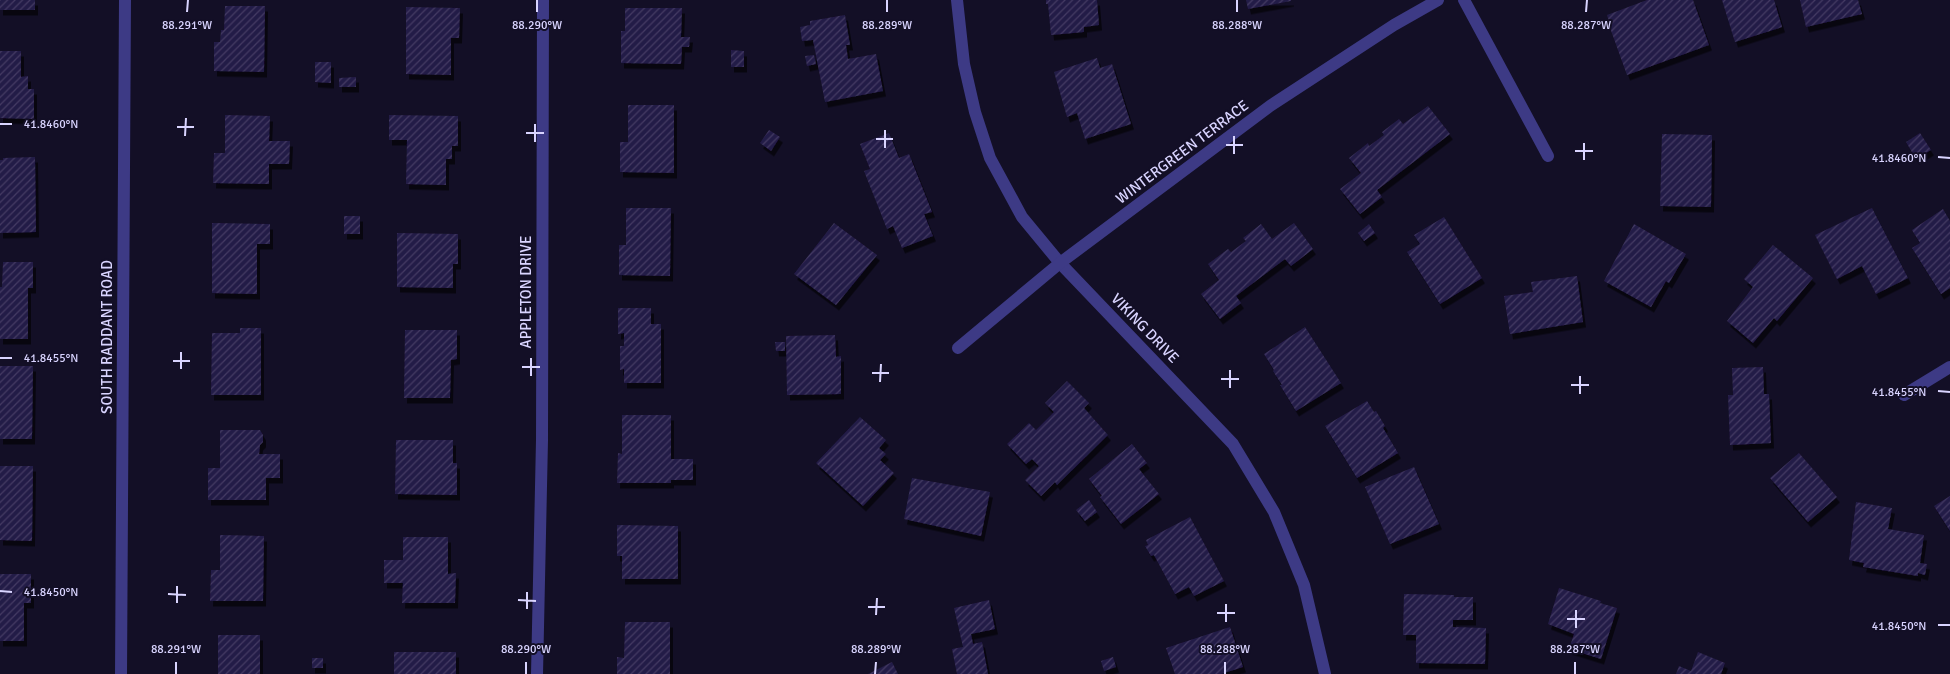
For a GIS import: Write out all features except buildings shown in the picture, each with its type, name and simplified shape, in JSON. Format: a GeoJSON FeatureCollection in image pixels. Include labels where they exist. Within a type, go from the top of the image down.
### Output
{"type":"FeatureCollection","features":[{"type":"Feature","properties":{"kind":"street","name":"SOUTH RADDANT ROAD"},"geometry":{"type":"LineString","coordinates":[[121,674],[125,0]]}},
{"type":"Feature","properties":{"kind":"street","name":"APPLETON DRIVE"},"geometry":{"type":"LineString","coordinates":[[537,674],[542,440],[543,0]]}},
{"type":"Feature","properties":{"kind":"street","name":"VIKING DRIVE"},"geometry":{"type":"LineString","coordinates":[[957,0],[964,64],[975,112],[990,158],[1022,217],[1060,263],[1233,444],[1274,512],[1304,585],[1325,674]]}},
{"type":"Feature","properties":{"kind":"street","name":"WINTERGREEN TERRACE"},"geometry":{"type":"LineString","coordinates":[[958,348],[1060,263],[1270,106],[1394,24],[1438,0]]}},
{"type":"Feature","properties":{"kind":"street"},"geometry":{"type":"LineString","coordinates":[[1464,0],[1548,156]]}},
{"type":"Feature","properties":{"kind":"street"},"geometry":{"type":"LineString","coordinates":[[1904,395],[1950,367]]}}]}
